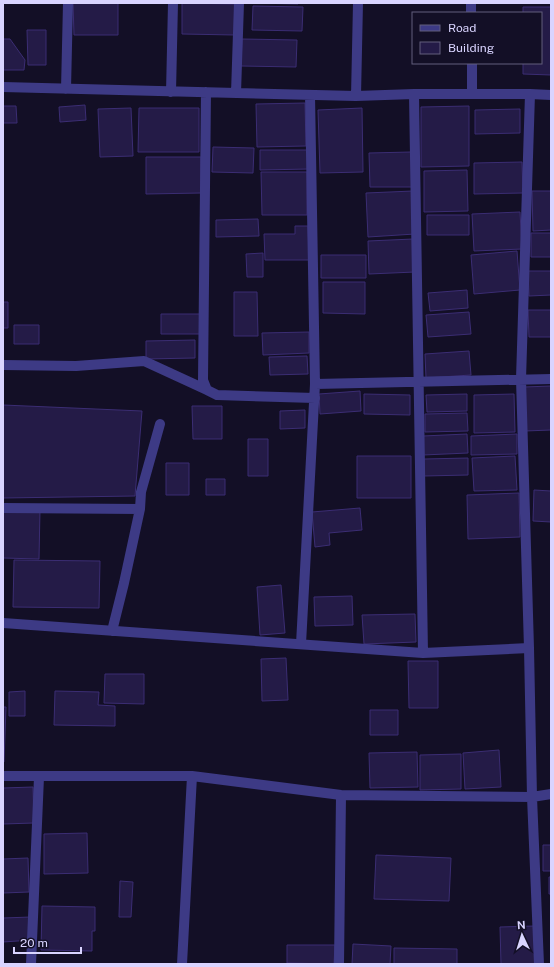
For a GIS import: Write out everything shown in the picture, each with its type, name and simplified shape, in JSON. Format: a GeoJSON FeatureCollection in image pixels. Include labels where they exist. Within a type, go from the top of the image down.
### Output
{"type":"FeatureCollection","features":[{"type":"Feature","properties":{"kind":"street"},"geometry":{"type":"LineString","coordinates":[[66,89],[68,3]]}},
{"type":"Feature","properties":{"kind":"street"},"geometry":{"type":"LineString","coordinates":[[171,92],[174,3]]}},
{"type":"Feature","properties":{"kind":"street"},"geometry":{"type":"LineString","coordinates":[[236,93],[239,3]]}},
{"type":"Feature","properties":{"kind":"street"},"geometry":{"type":"LineString","coordinates":[[356,96],[358,3]]}},
{"type":"Feature","properties":{"kind":"street"},"geometry":{"type":"LineString","coordinates":[[472,64],[472,94]]}},
{"type":"Feature","properties":{"kind":"street"},"geometry":{"type":"LineString","coordinates":[[3,87],[356,96],[414,94],[551,95]]}},
{"type":"Feature","properties":{"kind":"street"},"geometry":{"type":"LineString","coordinates":[[206,92],[204,380],[207,390]]}},
{"type":"Feature","properties":{"kind":"street"},"geometry":{"type":"LineString","coordinates":[[414,94],[423,653]]}},
{"type":"Feature","properties":{"kind":"street"},"geometry":{"type":"LineString","coordinates":[[530,94],[520,379],[529,648],[532,797],[539,964]]}},
{"type":"Feature","properties":{"kind":"street"},"geometry":{"type":"LineString","coordinates":[[301,644],[315,398],[310,95]]}},
{"type":"Feature","properties":{"kind":"street"},"geometry":{"type":"LineString","coordinates":[[3,365],[76,366],[144,361],[217,395],[315,398]]}},
{"type":"Feature","properties":{"kind":"street"},"geometry":{"type":"LineString","coordinates":[[315,384],[551,379]]}},
{"type":"Feature","properties":{"kind":"street"},"geometry":{"type":"LineString","coordinates":[[112,631],[140,509],[141,492],[160,424]]}},
{"type":"Feature","properties":{"kind":"street"},"geometry":{"type":"LineString","coordinates":[[3,508],[140,509]]}},
{"type":"Feature","properties":{"kind":"street"},"geometry":{"type":"LineString","coordinates":[[3,623],[423,653],[529,648]]}},
{"type":"Feature","properties":{"kind":"street"},"geometry":{"type":"LineString","coordinates":[[3,776],[192,776],[341,795],[532,797],[551,794]]}},
{"type":"Feature","properties":{"kind":"street"},"geometry":{"type":"LineString","coordinates":[[182,964],[192,776]]}},
{"type":"Feature","properties":{"kind":"street"},"geometry":{"type":"LineString","coordinates":[[31,964],[39,777]]}},
{"type":"Feature","properties":{"kind":"street"},"geometry":{"type":"LineString","coordinates":[[339,964],[341,795]]}},
{"type":"Feature","properties":{"kind":"building"},"geometry":{"type":"Polygon","coordinates":[[[73,3],[118,3],[118,35],[74,35],[73,3]]]}},
{"type":"Feature","properties":{"kind":"building"},"geometry":{"type":"Polygon","coordinates":[[[182,3],[236,4],[235,35],[182,34],[182,3]]]}},
{"type":"Feature","properties":{"kind":"building"},"geometry":{"type":"Polygon","coordinates":[[[252,3],[298,3],[298,4],[252,3]]]}},
{"type":"Feature","properties":{"kind":"building"},"geometry":{"type":"Polygon","coordinates":[[[253,6],[303,7],[302,31],[252,30],[253,6]]]}},
{"type":"Feature","properties":{"kind":"building"},"geometry":{"type":"Polygon","coordinates":[[[523,7],[551,7],[551,75],[523,74],[523,64],[542,64],[542,12],[523,12],[523,7]]]}},
{"type":"Feature","properties":{"kind":"building"},"geometry":{"type":"Polygon","coordinates":[[[27,30],[46,30],[46,65],[28,65],[27,30]]]}},
{"type":"Feature","properties":{"kind":"building"},"geometry":{"type":"Polygon","coordinates":[[[3,39],[10,39],[25,60],[24,70],[3,70],[3,39]]]}},
{"type":"Feature","properties":{"kind":"building"},"geometry":{"type":"Polygon","coordinates":[[[242,39],[297,40],[296,67],[241,66],[242,39]]]}},
{"type":"Feature","properties":{"kind":"building"},"geometry":{"type":"Polygon","coordinates":[[[305,103],[306,146],[257,147],[256,104],[305,103]]]}},
{"type":"Feature","properties":{"kind":"building"},"geometry":{"type":"Polygon","coordinates":[[[85,105],[86,120],[60,122],[59,107],[85,105]]]}},
{"type":"Feature","properties":{"kind":"building"},"geometry":{"type":"Polygon","coordinates":[[[3,106],[16,106],[17,123],[3,123],[3,106]]]}},
{"type":"Feature","properties":{"kind":"building"},"geometry":{"type":"Polygon","coordinates":[[[469,106],[469,166],[421,167],[421,107],[469,106]]]}},
{"type":"Feature","properties":{"kind":"building"},"geometry":{"type":"Polygon","coordinates":[[[131,108],[133,156],[100,157],[98,109],[131,108]]]}},
{"type":"Feature","properties":{"kind":"building"},"geometry":{"type":"Polygon","coordinates":[[[139,108],[199,108],[199,152],[138,152],[139,108]]]}},
{"type":"Feature","properties":{"kind":"building"},"geometry":{"type":"Polygon","coordinates":[[[362,108],[363,172],[320,173],[318,110],[362,108]]]}},
{"type":"Feature","properties":{"kind":"building"},"geometry":{"type":"Polygon","coordinates":[[[520,109],[520,133],[475,134],[475,110],[520,109]]]}},
{"type":"Feature","properties":{"kind":"building"},"geometry":{"type":"Polygon","coordinates":[[[213,147],[254,148],[253,173],[212,172],[213,147]]]}},
{"type":"Feature","properties":{"kind":"building"},"geometry":{"type":"Polygon","coordinates":[[[260,150],[309,150],[309,169],[260,170],[260,150]]]}},
{"type":"Feature","properties":{"kind":"building"},"geometry":{"type":"Polygon","coordinates":[[[411,152],[412,187],[370,187],[369,153],[411,152]]]}},
{"type":"Feature","properties":{"kind":"building"},"geometry":{"type":"Polygon","coordinates":[[[146,157],[201,157],[201,193],[146,194],[146,157]]]}},
{"type":"Feature","properties":{"kind":"building"},"geometry":{"type":"Polygon","coordinates":[[[522,162],[523,193],[474,194],[474,163],[522,162]]]}},
{"type":"Feature","properties":{"kind":"building"},"geometry":{"type":"Polygon","coordinates":[[[467,170],[468,211],[424,212],[424,171],[467,170]]]}},
{"type":"Feature","properties":{"kind":"building"},"geometry":{"type":"Polygon","coordinates":[[[261,172],[307,172],[307,215],[262,215],[261,172]]]}},
{"type":"Feature","properties":{"kind":"building"},"geometry":{"type":"Polygon","coordinates":[[[413,191],[415,234],[368,237],[366,193],[413,191]]]}},
{"type":"Feature","properties":{"kind":"building"},"geometry":{"type":"Polygon","coordinates":[[[532,191],[551,191],[551,230],[533,231],[532,191]]]}},
{"type":"Feature","properties":{"kind":"building"},"geometry":{"type":"Polygon","coordinates":[[[520,212],[522,249],[474,251],[472,214],[520,212]]]}},
{"type":"Feature","properties":{"kind":"building"},"geometry":{"type":"Polygon","coordinates":[[[427,215],[469,215],[469,235],[427,235],[427,215]]]}},
{"type":"Feature","properties":{"kind":"building"},"geometry":{"type":"Polygon","coordinates":[[[258,219],[259,236],[216,237],[216,220],[258,219]]]}},
{"type":"Feature","properties":{"kind":"building"},"geometry":{"type":"Polygon","coordinates":[[[295,226],[308,226],[309,260],[265,260],[264,234],[295,234],[295,226]]]}},
{"type":"Feature","properties":{"kind":"building"},"geometry":{"type":"Polygon","coordinates":[[[531,233],[551,233],[551,257],[531,257],[531,233]]]}},
{"type":"Feature","properties":{"kind":"building"},"geometry":{"type":"Polygon","coordinates":[[[413,239],[415,272],[369,274],[368,241],[413,239]]]}},
{"type":"Feature","properties":{"kind":"building"},"geometry":{"type":"Polygon","coordinates":[[[517,251],[520,290],[474,294],[471,255],[517,251]]]}},
{"type":"Feature","properties":{"kind":"building"},"geometry":{"type":"Polygon","coordinates":[[[263,253],[263,277],[247,277],[246,254],[263,253]]]}},
{"type":"Feature","properties":{"kind":"building"},"geometry":{"type":"Polygon","coordinates":[[[321,255],[366,255],[366,278],[321,278],[321,255]]]}},
{"type":"Feature","properties":{"kind":"building"},"geometry":{"type":"Polygon","coordinates":[[[528,271],[551,271],[551,295],[529,296],[528,271]]]}},
{"type":"Feature","properties":{"kind":"building"},"geometry":{"type":"Polygon","coordinates":[[[323,282],[365,282],[365,314],[323,313],[323,282]]]}},
{"type":"Feature","properties":{"kind":"building"},"geometry":{"type":"Polygon","coordinates":[[[467,290],[468,308],[430,311],[428,293],[467,290]]]}},
{"type":"Feature","properties":{"kind":"building"},"geometry":{"type":"Polygon","coordinates":[[[234,292],[257,292],[258,336],[234,336],[234,292]]]}},
{"type":"Feature","properties":{"kind":"building"},"geometry":{"type":"Polygon","coordinates":[[[3,302],[8,302],[8,328],[3,328],[3,302]]]}},
{"type":"Feature","properties":{"kind":"building"},"geometry":{"type":"Polygon","coordinates":[[[528,310],[551,310],[551,337],[529,337],[528,310]]]}},
{"type":"Feature","properties":{"kind":"building"},"geometry":{"type":"Polygon","coordinates":[[[469,312],[471,334],[428,337],[426,315],[469,312]]]}},
{"type":"Feature","properties":{"kind":"building"},"geometry":{"type":"Polygon","coordinates":[[[161,314],[202,314],[202,334],[161,334],[161,314]]]}},
{"type":"Feature","properties":{"kind":"building"},"geometry":{"type":"Polygon","coordinates":[[[14,325],[39,325],[39,344],[14,344],[14,325]]]}},
{"type":"Feature","properties":{"kind":"building"},"geometry":{"type":"Polygon","coordinates":[[[309,332],[309,353],[263,355],[262,333],[309,332]]]}},
{"type":"Feature","properties":{"kind":"building"},"geometry":{"type":"Polygon","coordinates":[[[195,340],[195,358],[146,359],[146,341],[195,340]]]}},
{"type":"Feature","properties":{"kind":"building"},"geometry":{"type":"Polygon","coordinates":[[[469,351],[471,375],[426,378],[425,354],[469,351]]]}},
{"type":"Feature","properties":{"kind":"building"},"geometry":{"type":"Polygon","coordinates":[[[307,356],[308,374],[270,375],[269,357],[307,356]]]}},
{"type":"Feature","properties":{"kind":"building"},"geometry":{"type":"Polygon","coordinates":[[[551,386],[551,430],[525,431],[524,387],[551,386]]]}},
{"type":"Feature","properties":{"kind":"building"},"geometry":{"type":"Polygon","coordinates":[[[360,391],[361,411],[320,414],[319,394],[360,391]]]}},
{"type":"Feature","properties":{"kind":"building"},"geometry":{"type":"Polygon","coordinates":[[[364,394],[410,395],[410,415],[364,414],[364,394]]]}},
{"type":"Feature","properties":{"kind":"building"},"geometry":{"type":"Polygon","coordinates":[[[467,394],[467,411],[427,412],[426,395],[467,394]]]}},
{"type":"Feature","properties":{"kind":"building"},"geometry":{"type":"Polygon","coordinates":[[[514,394],[515,432],[474,433],[474,395],[514,394]]]}},
{"type":"Feature","properties":{"kind":"building"},"geometry":{"type":"Polygon","coordinates":[[[3,405],[142,411],[135,496],[3,498],[3,405]]]}},
{"type":"Feature","properties":{"kind":"building"},"geometry":{"type":"Polygon","coordinates":[[[192,406],[222,406],[222,439],[193,439],[192,406]]]}},
{"type":"Feature","properties":{"kind":"building"},"geometry":{"type":"Polygon","coordinates":[[[305,410],[305,428],[280,429],[280,411],[305,410]]]}},
{"type":"Feature","properties":{"kind":"building"},"geometry":{"type":"Polygon","coordinates":[[[467,413],[468,431],[425,432],[425,414],[467,413]]]}},
{"type":"Feature","properties":{"kind":"building"},"geometry":{"type":"Polygon","coordinates":[[[467,434],[468,453],[423,455],[423,436],[467,434]]]}},
{"type":"Feature","properties":{"kind":"building"},"geometry":{"type":"Polygon","coordinates":[[[517,434],[517,454],[471,455],[471,436],[517,434]]]}},
{"type":"Feature","properties":{"kind":"building"},"geometry":{"type":"Polygon","coordinates":[[[248,439],[268,439],[268,476],[248,476],[248,439]]]}},
{"type":"Feature","properties":{"kind":"building"},"geometry":{"type":"Polygon","coordinates":[[[357,456],[411,456],[411,498],[357,498],[357,456]]]}},
{"type":"Feature","properties":{"kind":"building"},"geometry":{"type":"Polygon","coordinates":[[[515,456],[517,490],[474,491],[472,458],[515,456]]]}},
{"type":"Feature","properties":{"kind":"building"},"geometry":{"type":"Polygon","coordinates":[[[468,458],[468,475],[424,476],[424,459],[468,458]]]}},
{"type":"Feature","properties":{"kind":"building"},"geometry":{"type":"Polygon","coordinates":[[[166,463],[189,463],[189,495],[166,495],[166,463]]]}},
{"type":"Feature","properties":{"kind":"building"},"geometry":{"type":"Polygon","coordinates":[[[206,479],[225,479],[225,495],[206,495],[206,479]]]}},
{"type":"Feature","properties":{"kind":"building"},"geometry":{"type":"Polygon","coordinates":[[[534,490],[551,491],[551,522],[533,521],[534,490]]]}},
{"type":"Feature","properties":{"kind":"building"},"geometry":{"type":"Polygon","coordinates":[[[519,493],[520,537],[468,539],[467,495],[519,493]]]}},
{"type":"Feature","properties":{"kind":"building"},"geometry":{"type":"Polygon","coordinates":[[[3,508],[40,509],[39,559],[3,558],[3,508]]]}},
{"type":"Feature","properties":{"kind":"building"},"geometry":{"type":"Polygon","coordinates":[[[360,508],[362,530],[329,533],[330,545],[315,547],[312,512],[360,508]]]}},
{"type":"Feature","properties":{"kind":"building"},"geometry":{"type":"Polygon","coordinates":[[[14,560],[100,561],[99,608],[13,607],[14,560]]]}},
{"type":"Feature","properties":{"kind":"building"},"geometry":{"type":"Polygon","coordinates":[[[281,585],[285,633],[260,635],[257,587],[281,585]]]}},
{"type":"Feature","properties":{"kind":"building"},"geometry":{"type":"Polygon","coordinates":[[[352,596],[353,625],[315,626],[314,597],[352,596]]]}},
{"type":"Feature","properties":{"kind":"building"},"geometry":{"type":"Polygon","coordinates":[[[415,614],[416,642],[364,644],[362,615],[415,614]]]}},
{"type":"Feature","properties":{"kind":"building"},"geometry":{"type":"Polygon","coordinates":[[[286,658],[288,700],[262,701],[261,659],[286,658]]]}},
{"type":"Feature","properties":{"kind":"building"},"geometry":{"type":"Polygon","coordinates":[[[408,661],[438,661],[438,708],[409,708],[408,661]]]}},
{"type":"Feature","properties":{"kind":"building"},"geometry":{"type":"Polygon","coordinates":[[[105,674],[144,674],[144,704],[104,703],[105,674]]]}},
{"type":"Feature","properties":{"kind":"building"},"geometry":{"type":"Polygon","coordinates":[[[25,691],[25,716],[9,716],[9,692],[25,691]]]}},
{"type":"Feature","properties":{"kind":"building"},"geometry":{"type":"Polygon","coordinates":[[[55,691],[99,692],[98,705],[115,706],[115,726],[54,725],[55,691]]]}},
{"type":"Feature","properties":{"kind":"building"},"geometry":{"type":"Polygon","coordinates":[[[3,707],[6,707],[4,762],[3,762],[3,707]]]}},
{"type":"Feature","properties":{"kind":"building"},"geometry":{"type":"Polygon","coordinates":[[[370,710],[398,710],[398,735],[370,735],[370,710]]]}},
{"type":"Feature","properties":{"kind":"building"},"geometry":{"type":"Polygon","coordinates":[[[499,750],[501,787],[465,789],[463,753],[499,750]]]}},
{"type":"Feature","properties":{"kind":"building"},"geometry":{"type":"Polygon","coordinates":[[[417,752],[418,787],[370,788],[369,753],[417,752]]]}},
{"type":"Feature","properties":{"kind":"building"},"geometry":{"type":"Polygon","coordinates":[[[461,754],[461,789],[420,790],[420,755],[461,754]]]}},
{"type":"Feature","properties":{"kind":"building"},"geometry":{"type":"Polygon","coordinates":[[[33,787],[34,823],[3,824],[3,788],[33,787]]]}},
{"type":"Feature","properties":{"kind":"building"},"geometry":{"type":"Polygon","coordinates":[[[87,833],[88,873],[44,874],[44,834],[87,833]]]}},
{"type":"Feature","properties":{"kind":"building"},"geometry":{"type":"Polygon","coordinates":[[[543,845],[551,845],[551,871],[543,871],[543,845]]]}},
{"type":"Feature","properties":{"kind":"building"},"geometry":{"type":"Polygon","coordinates":[[[376,855],[451,858],[449,901],[374,899],[376,855]]]}},
{"type":"Feature","properties":{"kind":"building"},"geometry":{"type":"Polygon","coordinates":[[[28,858],[29,892],[3,893],[3,859],[28,858]]]}},
{"type":"Feature","properties":{"kind":"building"},"geometry":{"type":"Polygon","coordinates":[[[549,877],[551,877],[551,894],[549,894],[549,877]]]}},
{"type":"Feature","properties":{"kind":"building"},"geometry":{"type":"Polygon","coordinates":[[[120,881],[133,882],[131,917],[119,917],[120,881]]]}},
{"type":"Feature","properties":{"kind":"building"},"geometry":{"type":"Polygon","coordinates":[[[42,906],[95,907],[95,931],[92,931],[92,951],[41,950],[42,906]]]}},
{"type":"Feature","properties":{"kind":"building"},"geometry":{"type":"Polygon","coordinates":[[[31,917],[32,940],[3,942],[3,918],[31,917]]]}},
{"type":"Feature","properties":{"kind":"building"},"geometry":{"type":"Polygon","coordinates":[[[535,926],[536,964],[501,964],[500,927],[535,926]]]}},
{"type":"Feature","properties":{"kind":"building"},"geometry":{"type":"Polygon","coordinates":[[[353,944],[391,946],[390,964],[352,964],[353,944]]]}},
{"type":"Feature","properties":{"kind":"building"},"geometry":{"type":"Polygon","coordinates":[[[287,945],[335,945],[334,964],[287,963],[287,945]]]}},
{"type":"Feature","properties":{"kind":"building"},"geometry":{"type":"Polygon","coordinates":[[[394,948],[457,949],[457,964],[394,964],[394,948]]]}}]}
